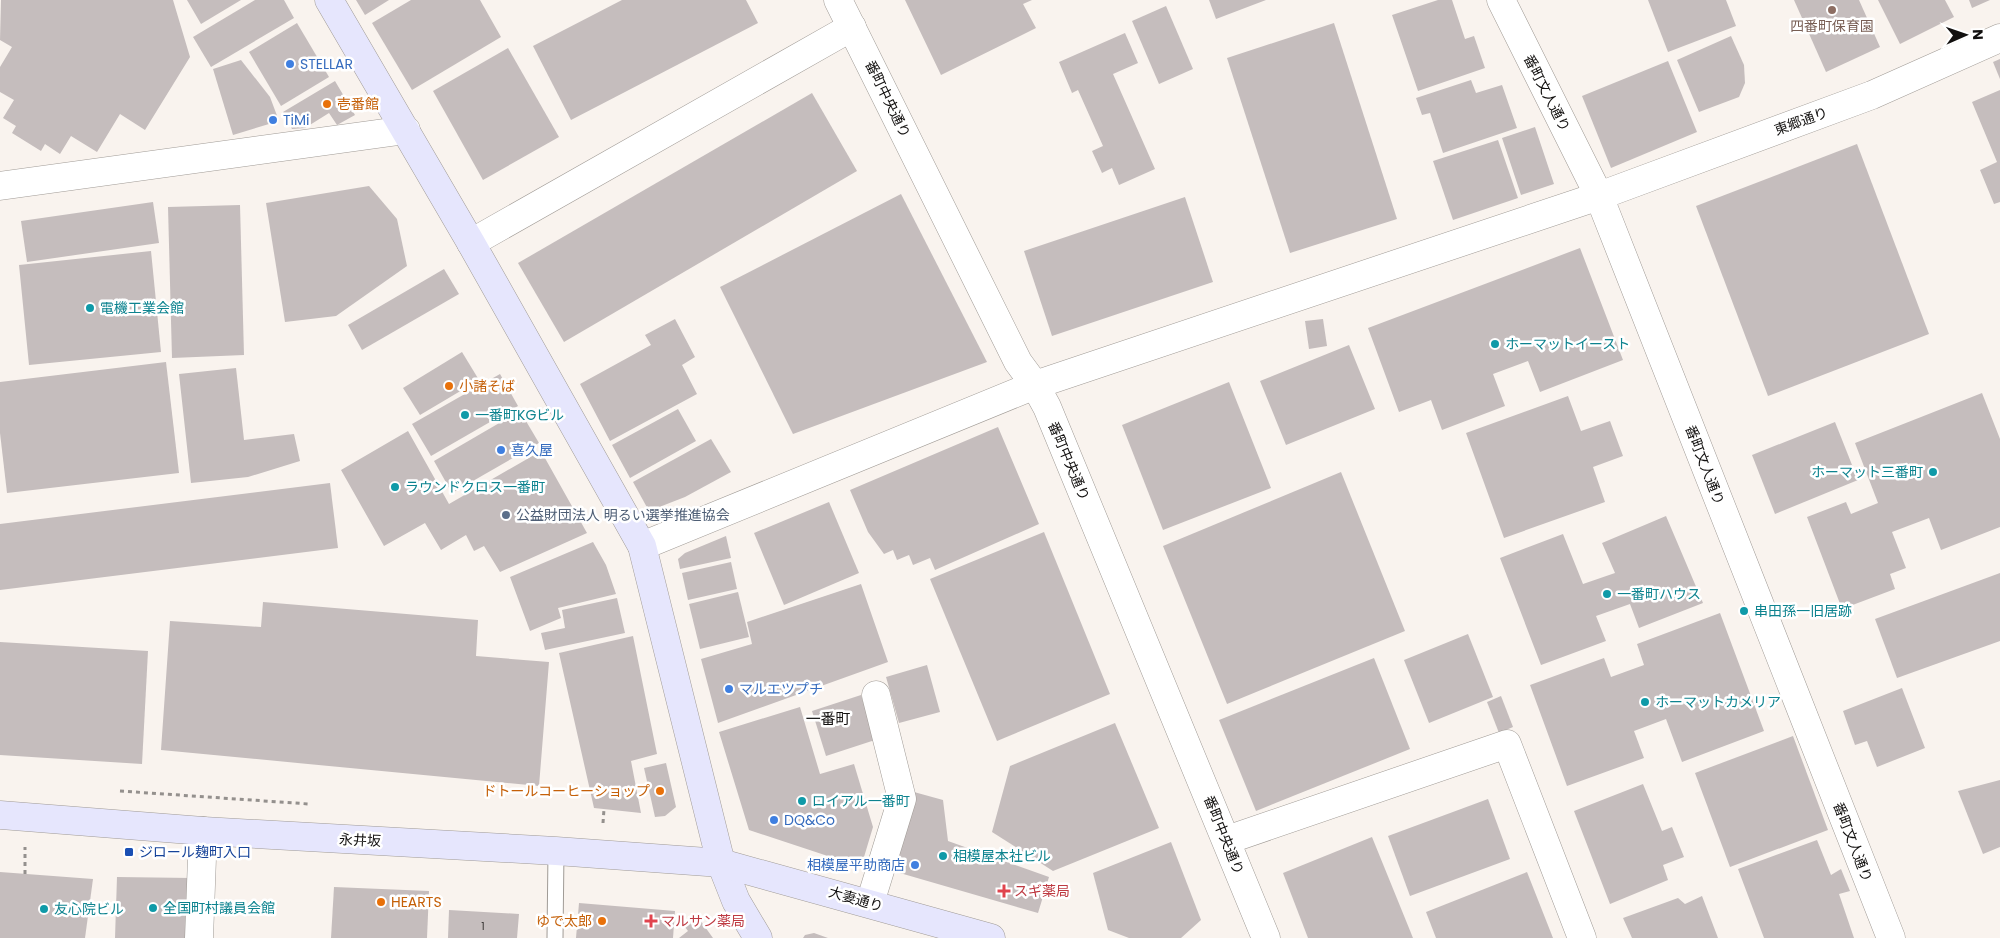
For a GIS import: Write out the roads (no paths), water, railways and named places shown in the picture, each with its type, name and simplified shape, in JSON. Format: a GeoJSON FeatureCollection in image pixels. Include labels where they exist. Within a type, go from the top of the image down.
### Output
{"type":"FeatureCollection","features":[{"type":"Feature","properties":{"kind":"street"},"geometry":{"type":"LineString","coordinates":[[329,0],[471,243],[642,546],[721,862],[736,900],[758,938]]}},
{"type":"Feature","properties":{"kind":"street","name":"番町中央通り"},"geometry":{"type":"LineString","coordinates":[[838,0],[1018,362],[1035,385],[1051,416],[1266,938]]}},
{"type":"Feature","properties":{"kind":"street","name":"番町文人通り"},"geometry":{"type":"LineString","coordinates":[[1501,0],[1599,196],[1891,938]]}},
{"type":"Feature","properties":{"kind":"street"},"geometry":{"type":"LineString","coordinates":[[471,243],[852,27]]}},
{"type":"Feature","properties":{"kind":"street","name":"東郷通り"},"geometry":{"type":"LineString","coordinates":[[642,546],[1035,385],[1599,196],[1872,95],[2000,38]]}},
{"type":"Feature","properties":{"kind":"street"},"geometry":{"type":"LineString","coordinates":[[0,186],[406,130]]}},
{"type":"Feature","properties":{"kind":"street"},"geometry":{"type":"LineString","coordinates":[[870,903],[902,799],[876,695]]}},
{"type":"Feature","properties":{"kind":"street"},"geometry":{"type":"LineString","coordinates":[[1227,840],[1507,744],[1582,938]]}},
{"type":"Feature","properties":{"kind":"street","name":"永井坂"},"geometry":{"type":"LineString","coordinates":[[0,815],[204,831],[721,862]]}},
{"type":"Feature","properties":{"kind":"street"},"geometry":{"type":"LineString","coordinates":[[199,938],[204,831]]}},
{"type":"Feature","properties":{"kind":"street","name":"大妻通り"},"geometry":{"type":"LineString","coordinates":[[721,862],[991,938]]}},
{"type":"Feature","properties":{"kind":"lane"},"geometry":{"type":"LineString","coordinates":[[555,938],[556,851]]}},
{"type":"Feature","properties":{"kind":"place","name":"四番町保育園"},"geometry":{"type":"Point","coordinates":[1832,10]}},
{"type":"Feature","properties":{"kind":"place","name":"STELLAR"},"geometry":{"type":"Point","coordinates":[290,64]}},
{"type":"Feature","properties":{"kind":"place","name":"壱番館"},"geometry":{"type":"Point","coordinates":[327,104]}},
{"type":"Feature","properties":{"kind":"place","name":"TiMi"},"geometry":{"type":"Point","coordinates":[273,120]}},
{"type":"Feature","properties":{"kind":"place","name":"電機工業会館"},"geometry":{"type":"Point","coordinates":[90,308]}},
{"type":"Feature","properties":{"kind":"place","name":"ホーマットイースト"},"geometry":{"type":"Point","coordinates":[1495,344]}},
{"type":"Feature","properties":{"kind":"place","name":"小諸そば"},"geometry":{"type":"Point","coordinates":[449,386]}},
{"type":"Feature","properties":{"kind":"place","name":"一番町KGビル"},"geometry":{"type":"Point","coordinates":[465,415]}},
{"type":"Feature","properties":{"kind":"place","name":"喜久屋"},"geometry":{"type":"Point","coordinates":[501,450]}},
{"type":"Feature","properties":{"kind":"place","name":"ホーマット三番町"},"geometry":{"type":"Point","coordinates":[1933,472]}},
{"type":"Feature","properties":{"kind":"place","name":"ラウンドクロス一番町"},"geometry":{"type":"Point","coordinates":[395,487]}},
{"type":"Feature","properties":{"kind":"place","name":"公益財団法人 明るい選挙推進協会"},"geometry":{"type":"Point","coordinates":[506,515]}},
{"type":"Feature","properties":{"kind":"place","name":"一番町ハウス"},"geometry":{"type":"Point","coordinates":[1607,594]}},
{"type":"Feature","properties":{"kind":"place","name":"串田孫一旧居跡"},"geometry":{"type":"Point","coordinates":[1744,611]}},
{"type":"Feature","properties":{"kind":"place","name":"マルエツプチ"},"geometry":{"type":"Point","coordinates":[729,689]}},
{"type":"Feature","properties":{"kind":"place","name":"ホーマットカメリア"},"geometry":{"type":"Point","coordinates":[1645,702]}},
{"type":"Feature","properties":{"kind":"place","name":"ドトールコーヒーショップ"},"geometry":{"type":"Point","coordinates":[660,791]}},
{"type":"Feature","properties":{"kind":"place","name":"ロイアル一番町"},"geometry":{"type":"Point","coordinates":[802,801]}},
{"type":"Feature","properties":{"kind":"place","name":"DQ&Co"},"geometry":{"type":"Point","coordinates":[774,820]}},
{"type":"Feature","properties":{"kind":"place","name":"ジロール麹町入口"},"geometry":{"type":"Point","coordinates":[129,852]}},
{"type":"Feature","properties":{"kind":"place","name":"相模屋本社ビル"},"geometry":{"type":"Point","coordinates":[943,856]}},
{"type":"Feature","properties":{"kind":"place","name":"相模屋平助商店"},"geometry":{"type":"Point","coordinates":[915,865]}},
{"type":"Feature","properties":{"kind":"place","name":"スギ薬局"},"geometry":{"type":"Point","coordinates":[1004,891]}},
{"type":"Feature","properties":{"kind":"place","name":"HEARTS"},"geometry":{"type":"Point","coordinates":[381,902]}},
{"type":"Feature","properties":{"kind":"place","name":"全国町村議員会館"},"geometry":{"type":"Point","coordinates":[153,908]}},
{"type":"Feature","properties":{"kind":"place","name":"友心院ビル"},"geometry":{"type":"Point","coordinates":[44,909]}},
{"type":"Feature","properties":{"kind":"place","name":"ゆで太郎"},"geometry":{"type":"Point","coordinates":[602,921]}},
{"type":"Feature","properties":{"kind":"place","name":"マルサン薬局"},"geometry":{"type":"Point","coordinates":[651,921]}},
{"type":"Feature","properties":{"kind":"district","name":"一番町"},"geometry":{"type":"Point","coordinates":[828,719]}}]}
